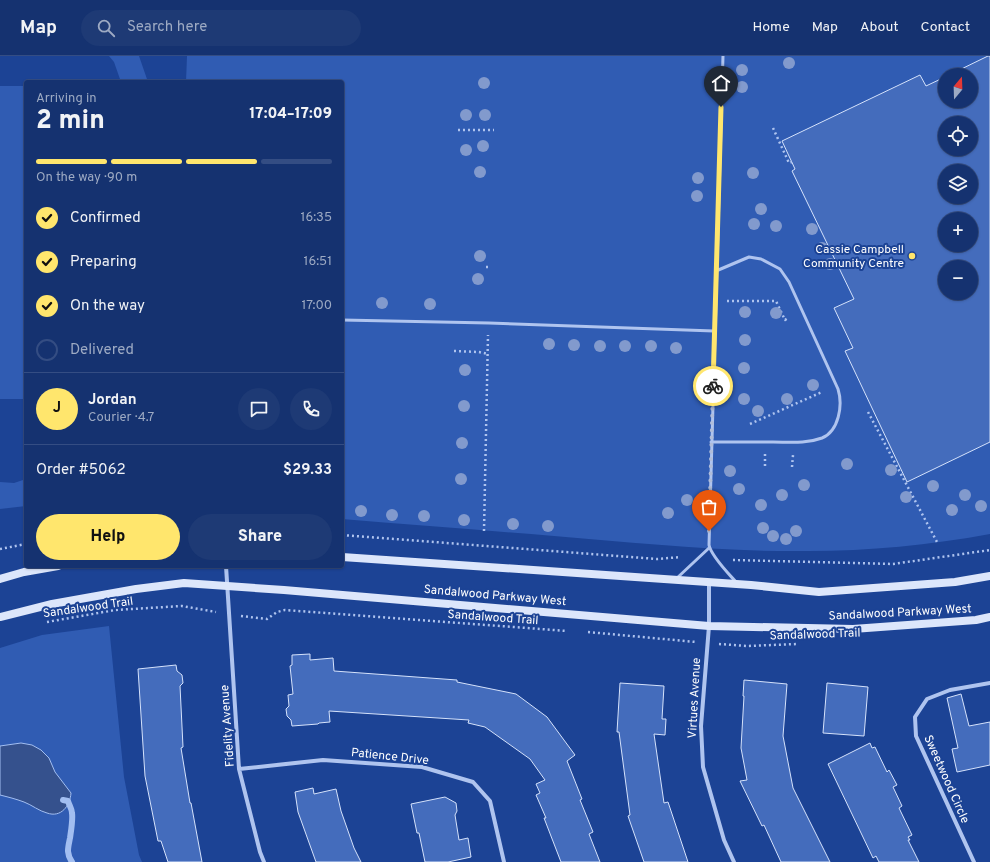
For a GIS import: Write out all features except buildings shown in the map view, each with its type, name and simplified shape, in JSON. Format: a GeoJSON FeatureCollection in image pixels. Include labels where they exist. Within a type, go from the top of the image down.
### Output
{"type":"FeatureCollection","features":[{"type":"Feature","properties":{"kind":"main road","name":"Sandalwood Parkway West"},"geometry":{"type":"LineString","coordinates":[[344,557],[675,580],[819,592],[955,582],[990,576]]}},
{"type":"Feature","properties":{"kind":"main road"},"geometry":{"type":"LineString","coordinates":[[0,578],[47,568]]}},
{"type":"Feature","properties":{"kind":"main road","name":"Sandalwood Parkway West"},"geometry":{"type":"LineString","coordinates":[[0,618],[52,604],[136,589],[184,583],[228,585],[709,626],[853,629],[976,620],[990,616]]}},
{"type":"Feature","properties":{"kind":"street"},"geometry":{"type":"LineString","coordinates":[[226,568],[228,585]]}},
{"type":"Feature","properties":{"kind":"street","name":"Virtues Avenue"},"geometry":{"type":"LineString","coordinates":[[709,583],[709,626],[700,726],[703,767],[724,840],[734,862]]}},
{"type":"Feature","properties":{"kind":"street","name":"Fidelity Avenue"},"geometry":{"type":"LineString","coordinates":[[228,585],[239,769],[260,852],[264,862]]}},
{"type":"Feature","properties":{"kind":"street","name":"Sweetwood Circle"},"geometry":{"type":"LineString","coordinates":[[974,862],[916,736],[915,717],[928,699],[950,690],[990,684]]}},
{"type":"Feature","properties":{"kind":"street","name":"Patience Drive"},"geometry":{"type":"LineString","coordinates":[[239,769],[323,760],[422,767],[473,782],[490,801],[504,862]]}},
{"type":"Feature","properties":{"kind":"lane"},"geometry":{"type":"LineString","coordinates":[[723,56],[709,548],[739,585]]}},
{"type":"Feature","properties":{"kind":"lane"},"geometry":{"type":"LineString","coordinates":[[711,442],[805,442],[821,438],[832,429],[839,415],[841,405],[838,389],[789,282],[782,271],[766,261],[749,258],[716,271]]}},
{"type":"Feature","properties":{"kind":"lane"},"geometry":{"type":"LineString","coordinates":[[344,320],[489,323],[714,331]]}},
{"type":"Feature","properties":{"kind":"lane"},"geometry":{"type":"LineString","coordinates":[[675,580],[709,548]]}},
{"type":"Feature","properties":{"kind":"path"},"geometry":{"type":"LineString","coordinates":[[773,128],[789,163],[792,162]]}},
{"type":"Feature","properties":{"kind":"path"},"geometry":{"type":"LineString","coordinates":[[458,130],[494,130]]}},
{"type":"Feature","properties":{"kind":"path"},"geometry":{"type":"LineString","coordinates":[[486,267],[491,267]]}},
{"type":"Feature","properties":{"kind":"path"},"geometry":{"type":"LineString","coordinates":[[724,301],[776,302],[785,320],[788,318]]}},
{"type":"Feature","properties":{"kind":"path"},"geometry":{"type":"LineString","coordinates":[[484,531],[488,334]]}},
{"type":"Feature","properties":{"kind":"path"},"geometry":{"type":"LineString","coordinates":[[454,351],[479,352],[488,354]]}},
{"type":"Feature","properties":{"kind":"path"},"geometry":{"type":"LineString","coordinates":[[750,424],[822,392]]}},
{"type":"Feature","properties":{"kind":"path"},"geometry":{"type":"LineString","coordinates":[[868,412],[937,542]]}},
{"type":"Feature","properties":{"kind":"path"},"geometry":{"type":"LineString","coordinates":[[765,450],[765,466]]}},
{"type":"Feature","properties":{"kind":"path"},"geometry":{"type":"LineString","coordinates":[[792,467],[793,450]]}},
{"type":"Feature","properties":{"kind":"path"},"geometry":{"type":"LineString","coordinates":[[344,535],[658,559],[700,557]]}},
{"type":"Feature","properties":{"kind":"path"},"geometry":{"type":"LineString","coordinates":[[0,549],[24,544]]}},
{"type":"Feature","properties":{"kind":"path"},"geometry":{"type":"LineString","coordinates":[[716,558],[893,564],[990,550]]}},
{"type":"Feature","properties":{"kind":"path","name":"Sandalwood Trail"},"geometry":{"type":"LineString","coordinates":[[42,623],[115,610],[182,606],[230,615],[267,619],[277,612],[285,610],[568,631]]}},
{"type":"Feature","properties":{"kind":"path","name":"Sandalwood Trail"},"geometry":{"type":"LineString","coordinates":[[583,632],[746,646],[801,644]]}},
{"type":"Feature","properties":{"kind":"shaded area"},"geometry":{"type":"Polygon","coordinates":[[[109,56],[139,56],[147,80],[120,80],[114,62],[109,56]]]}},
{"type":"Feature","properties":{"kind":"shaded area"},"geometry":{"type":"Polygon","coordinates":[[[187,56],[990,56],[990,534],[877,549],[831,551],[744,550],[344,519],[344,80],[186,80],[187,56]]]}},
{"type":"Feature","properties":{"kind":"shaded area"},"geometry":{"type":"Polygon","coordinates":[[[0,86],[24,86],[24,399],[0,399],[0,86]]]}},
{"type":"Feature","properties":{"kind":"shaded area"},"geometry":{"type":"Polygon","coordinates":[[[24,480],[24,506],[0,509],[0,482],[14,483],[24,480]]]}},
{"type":"Feature","properties":{"kind":"shaded area"},"geometry":{"type":"Polygon","coordinates":[[[109,626],[124,777],[139,855],[142,862],[0,862],[0,648],[42,635],[109,626]]]}},
{"type":"Feature","properties":{"kind":"shaded area"},"geometry":{"type":"Polygon","coordinates":[[[21,743],[32,745],[41,750],[49,758],[55,772],[71,793],[69,802],[64,810],[57,814],[47,813],[24,802],[0,795],[0,746],[21,743]]]}},
{"type":"Feature","properties":{"kind":"waterway"},"geometry":{"type":"LineString","coordinates":[[63,800],[68,801],[72,812],[72,826],[68,850],[72,862]]}},
{"type":"Feature","properties":{"kind":"way so far"},"geometry":{"type":"LineString","coordinates":[[709,531],[713,386]]}},
{"type":"Feature","properties":{"kind":"place","name":"Cassie Campbell Community Centre"},"geometry":{"type":"Point","coordinates":[912,256]}},
{"type":"Feature","properties":{"kind":"route"},"geometry":{"type":"LineString","coordinates":[[713,386],[721,107]]}}]}
